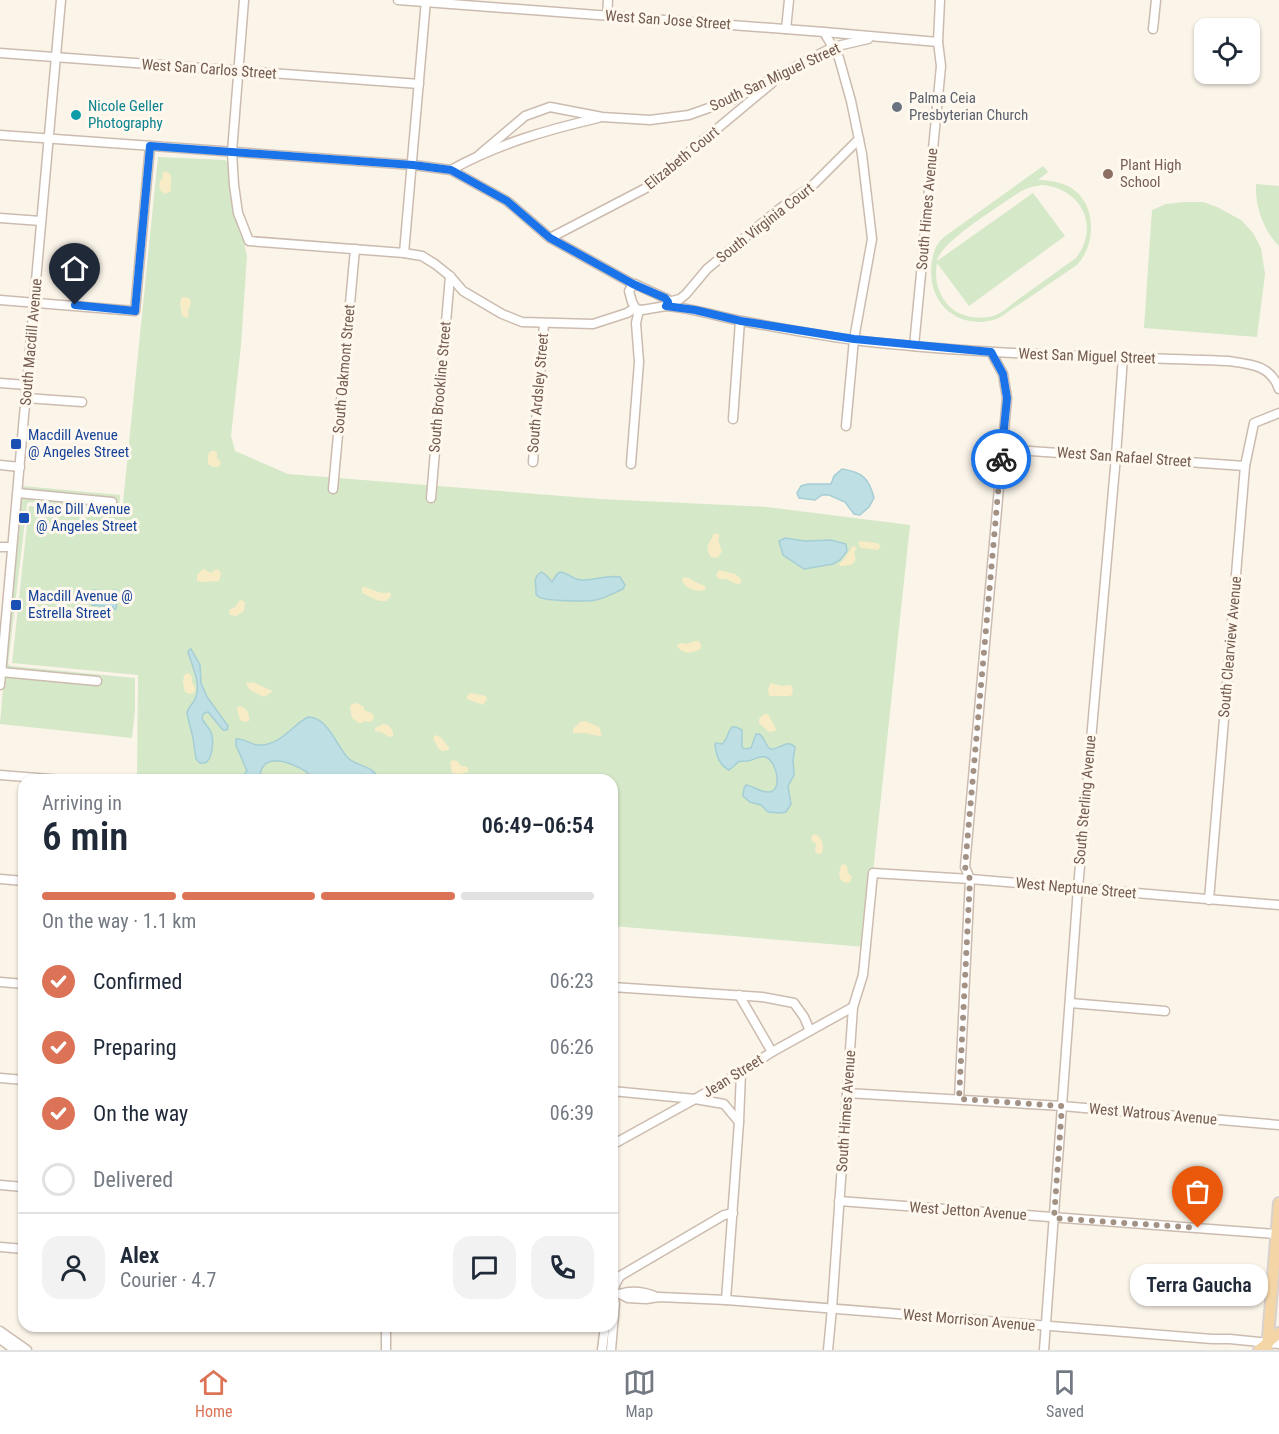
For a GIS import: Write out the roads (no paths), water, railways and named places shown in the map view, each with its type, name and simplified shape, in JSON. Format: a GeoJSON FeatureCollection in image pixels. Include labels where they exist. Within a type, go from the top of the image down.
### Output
{"type":"FeatureCollection","features":[{"type":"Feature","properties":{"kind":"main road"},"geometry":{"type":"LineString","coordinates":[[1264,1348],[1279,1203]]}},
{"type":"Feature","properties":{"kind":"main road"},"geometry":{"type":"LineString","coordinates":[[1271,1295],[1279,1307]]}},
{"type":"Feature","properties":{"kind":"main road"},"geometry":{"type":"LineString","coordinates":[[1264,1348],[1279,1333]]}},
{"type":"Feature","properties":{"kind":"street","name":"South Macdill Avenue"},"geometry":{"type":"LineString","coordinates":[[0,685],[2,629],[18,493],[61,0]]}},
{"type":"Feature","properties":{"kind":"street"},"geometry":{"type":"LineString","coordinates":[[0,135],[49,139],[150,146],[232,152],[413,165],[451,170],[507,201],[550,238],[633,284],[665,298],[667,304],[637,309],[594,324],[522,322],[502,314],[463,291],[450,276],[422,256],[249,241],[238,213],[232,152],[244,0]]}},
{"type":"Feature","properties":{"kind":"street","name":"West San Jose Street"},"geometry":{"type":"LineString","coordinates":[[398,0],[938,42]]}},
{"type":"Feature","properties":{"kind":"street"},"geometry":{"type":"LineString","coordinates":[[607,16],[608,0]]}},
{"type":"Feature","properties":{"kind":"street"},"geometry":{"type":"LineString","coordinates":[[786,29],[789,0]]}},
{"type":"Feature","properties":{"kind":"street","name":"South Himes Avenue"},"geometry":{"type":"LineString","coordinates":[[914,346],[941,66],[938,42],[940,0]]}},
{"type":"Feature","properties":{"kind":"street"},"geometry":{"type":"LineString","coordinates":[[1153,28],[1156,0]]}},
{"type":"Feature","properties":{"kind":"street"},"geometry":{"type":"LineString","coordinates":[[405,253],[426,1]]}},
{"type":"Feature","properties":{"kind":"street"},"geometry":{"type":"LineString","coordinates":[[824,32],[839,58],[851,101],[859,139],[872,239],[854,339],[846,426]]}},
{"type":"Feature","properties":{"kind":"street","name":"South San Miguel Street"},"geometry":{"type":"LineString","coordinates":[[478,155],[525,116],[550,107],[602,117],[650,120],[689,115],[736,98],[833,47],[877,37]]}},
{"type":"Feature","properties":{"kind":"street","name":"West San Carlos Street"},"geometry":{"type":"LineString","coordinates":[[0,52],[419,84]]}},
{"type":"Feature","properties":{"kind":"street","name":"Elizabeth Court"},"geometry":{"type":"LineString","coordinates":[[550,238],[646,188],[788,70]]}},
{"type":"Feature","properties":{"kind":"street"},"geometry":{"type":"LineString","coordinates":[[736,98],[746,104]]}},
{"type":"Feature","properties":{"kind":"street","name":"South San Miguel Street"},"geometry":{"type":"LineString","coordinates":[[451,170],[478,155],[525,137],[602,117]]}},
{"type":"Feature","properties":{"kind":"street","name":"South Virginia Court"},"geometry":{"type":"LineString","coordinates":[[667,304],[680,299],[707,269],[778,210],[813,185],[859,139]]}},
{"type":"Feature","properties":{"kind":"street"},"geometry":{"type":"LineString","coordinates":[[0,300],[135,311],[150,146]]}},
{"type":"Feature","properties":{"kind":"street"},"geometry":{"type":"LineString","coordinates":[[0,218],[42,221]]}},
{"type":"Feature","properties":{"kind":"street","name":"South Oakmont Street"},"geometry":{"type":"LineString","coordinates":[[333,489],[355,249]]}},
{"type":"Feature","properties":{"kind":"street","name":"South Brookline Street"},"geometry":{"type":"LineString","coordinates":[[431,498],[450,276]]}},
{"type":"Feature","properties":{"kind":"street"},"geometry":{"type":"LineString","coordinates":[[631,464],[639,362],[637,309],[629,291],[633,284]]}},
{"type":"Feature","properties":{"kind":"street","name":"West San Miguel Street"},"geometry":{"type":"LineString","coordinates":[[667,304],[741,321],[914,346],[991,352],[1228,361],[1251,364],[1265,370],[1276,380],[1279,389]]}},
{"type":"Feature","properties":{"kind":"street"},"geometry":{"type":"LineString","coordinates":[[733,419],[741,321]]}},
{"type":"Feature","properties":{"kind":"street","name":"South Ardsley Street"},"geometry":{"type":"LineString","coordinates":[[533,462],[544,324]]}},
{"type":"Feature","properties":{"kind":"street"},"geometry":{"type":"LineString","coordinates":[[959,1099],[970,879],[965,867],[1007,398],[1003,374],[991,352]]}},
{"type":"Feature","properties":{"kind":"street","name":"South Sterling Avenue"},"geometry":{"type":"LineString","coordinates":[[1044,1350],[1078,888],[1123,357]]}},
{"type":"Feature","properties":{"kind":"street"},"geometry":{"type":"LineString","coordinates":[[0,383],[27,385]]}},
{"type":"Feature","properties":{"kind":"street"},"geometry":{"type":"LineString","coordinates":[[26,398],[82,402]]}},
{"type":"Feature","properties":{"kind":"street","name":"South Clearview Avenue"},"geometry":{"type":"LineString","coordinates":[[1209,900],[1245,466],[1254,423],[1279,413]]}},
{"type":"Feature","properties":{"kind":"street","name":"West San Rafael Street"},"geometry":{"type":"LineString","coordinates":[[1002,449],[1245,466]]}},
{"type":"Feature","properties":{"kind":"street"},"geometry":{"type":"LineString","coordinates":[[0,465],[20,467]]}},
{"type":"Feature","properties":{"kind":"street"},"geometry":{"type":"LineString","coordinates":[[18,493],[112,502]]}},
{"type":"Feature","properties":{"kind":"street"},"geometry":{"type":"LineString","coordinates":[[0,547],[12,548]]}},
{"type":"Feature","properties":{"kind":"street"},"geometry":{"type":"LineString","coordinates":[[1,672],[97,681]]}},
{"type":"Feature","properties":{"kind":"street"},"geometry":{"type":"LineString","coordinates":[[0,775],[18,776]]}},
{"type":"Feature","properties":{"kind":"street","name":"South Himes Avenue"},"geometry":{"type":"LineString","coordinates":[[828,1350],[853,1007],[863,975],[873,873]]}},
{"type":"Feature","properties":{"kind":"street","name":"West Neptune Street"},"geometry":{"type":"LineString","coordinates":[[873,873],[970,879],[1279,906]]}},
{"type":"Feature","properties":{"kind":"street"},"geometry":{"type":"LineString","coordinates":[[0,879],[18,880]]}},
{"type":"Feature","properties":{"kind":"street"},"geometry":{"type":"LineString","coordinates":[[0,982],[18,984]]}},
{"type":"Feature","properties":{"kind":"street"},"geometry":{"type":"LineString","coordinates":[[618,987],[762,997],[794,1003],[810,1031]]}},
{"type":"Feature","properties":{"kind":"street"},"geometry":{"type":"LineString","coordinates":[[739,995],[772,1052]]}},
{"type":"Feature","properties":{"kind":"street"},"geometry":{"type":"LineString","coordinates":[[1070,1003],[1166,1011]]}},
{"type":"Feature","properties":{"kind":"street","name":"Jean Street"},"geometry":{"type":"LineString","coordinates":[[618,1142],[853,1007]]}},
{"type":"Feature","properties":{"kind":"street"},"geometry":{"type":"LineString","coordinates":[[726,1300],[741,1072]]}},
{"type":"Feature","properties":{"kind":"street"},"geometry":{"type":"LineString","coordinates":[[0,1078],[18,1080]]}},
{"type":"Feature","properties":{"kind":"street"},"geometry":{"type":"LineString","coordinates":[[618,1092],[724,1104],[739,1122]]}},
{"type":"Feature","properties":{"kind":"street","name":"West Watrous Avenue"},"geometry":{"type":"LineString","coordinates":[[847,1093],[1062,1106],[1279,1125]]}},
{"type":"Feature","properties":{"kind":"street"},"geometry":{"type":"LineString","coordinates":[[0,1185],[18,1186]]}},
{"type":"Feature","properties":{"kind":"street","name":"West Jetton Avenue"},"geometry":{"type":"LineString","coordinates":[[839,1202],[1276,1234]]}},
{"type":"Feature","properties":{"kind":"street"},"geometry":{"type":"LineString","coordinates":[[618,1280],[620,1276],[724,1215],[733,1213]]}},
{"type":"Feature","properties":{"kind":"street"},"geometry":{"type":"LineString","coordinates":[[0,1247],[18,1248]]}},
{"type":"Feature","properties":{"kind":"street","name":"West Morrison Avenue"},"geometry":{"type":"LineString","coordinates":[[618,1295],[646,1299],[659,1297],[726,1300],[1230,1339],[1264,1348],[1279,1344]]}},
{"type":"Feature","properties":{"kind":"street"},"geometry":{"type":"LineString","coordinates":[[0,1330],[27,1350]]}},
{"type":"Feature","properties":{"kind":"street"},"geometry":{"type":"LineString","coordinates":[[386,1332],[386,1350]]}},
{"type":"Feature","properties":{"kind":"street"},"geometry":{"type":"LineString","coordinates":[[602,1350],[604,1332]]}},
{"type":"Feature","properties":{"kind":"street"},"geometry":{"type":"LineString","coordinates":[[612,1350],[613,1332]]}},
{"type":"Feature","properties":{"kind":"street"},"geometry":{"type":"LineString","coordinates":[[0,1339],[15,1350]]}},
{"type":"Feature","properties":{"kind":"water"},"geometry":{"type":"Polygon","coordinates":[[[842,469],[860,474],[872,491],[874,498],[869,507],[860,515],[854,514],[845,502],[829,495],[822,495],[815,500],[799,498],[797,493],[801,486],[831,484],[834,476],[842,469]]]}},
{"type":"Feature","properties":{"kind":"water"},"geometry":{"type":"Polygon","coordinates":[[[785,538],[805,541],[831,540],[846,544],[847,551],[840,560],[833,564],[804,569],[783,555],[779,541],[785,538]]]}},
{"type":"Feature","properties":{"kind":"water"},"geometry":{"type":"Polygon","coordinates":[[[541,572],[552,582],[560,572],[582,580],[620,577],[625,585],[623,589],[596,600],[549,599],[536,594],[535,579],[541,572]]]}},
{"type":"Feature","properties":{"kind":"water"},"geometry":{"type":"Polygon","coordinates":[[[93,590],[118,591],[116,609],[92,605],[93,590]]]}},
{"type":"Feature","properties":{"kind":"water"},"geometry":{"type":"Polygon","coordinates":[[[191,649],[200,665],[201,683],[207,697],[228,726],[227,730],[223,730],[208,712],[203,714],[202,719],[211,732],[212,740],[211,754],[205,763],[200,763],[196,759],[187,714],[197,692],[195,674],[188,652],[191,649]]]}},
{"type":"Feature","properties":{"kind":"water"},"geometry":{"type":"Polygon","coordinates":[[[308,717],[321,722],[348,758],[375,774],[308,774],[286,762],[272,761],[265,764],[260,774],[245,774],[247,771],[236,745],[236,739],[256,745],[266,744],[279,739],[308,717]]]}},
{"type":"Feature","properties":{"kind":"water"},"geometry":{"type":"Polygon","coordinates":[[[732,727],[742,730],[744,749],[751,748],[756,734],[761,735],[770,749],[786,744],[795,747],[794,775],[788,786],[791,804],[786,812],[768,812],[761,805],[750,802],[743,796],[746,785],[769,792],[776,787],[777,776],[773,764],[766,757],[738,762],[729,770],[720,763],[715,745],[724,742],[732,727]]]}},
{"type":"Feature","properties":{"kind":"place","name":"Palma Ceia Presbyterian Church"},"geometry":{"type":"Point","coordinates":[897,107]}},
{"type":"Feature","properties":{"kind":"place","name":"Nicole Geller Photography"},"geometry":{"type":"Point","coordinates":[76,115]}},
{"type":"Feature","properties":{"kind":"place","name":"Plant High School"},"geometry":{"type":"Point","coordinates":[1108,174]}},
{"type":"Feature","properties":{"kind":"place","name":"Macdill Avenue @ Angeles Street"},"geometry":{"type":"Point","coordinates":[16,444]}},
{"type":"Feature","properties":{"kind":"place","name":"Mac Dill Avenue @ Angeles Street"},"geometry":{"type":"Point","coordinates":[24,518]}},
{"type":"Feature","properties":{"kind":"place","name":"Macdill Avenue @ Estrella Street"},"geometry":{"type":"Point","coordinates":[16,605]}},
{"type":"Feature","properties":{"kind":"place","name":"Terra Gaucha"},"geometry":{"type":"Point","coordinates":[1198,1228]}}]}
